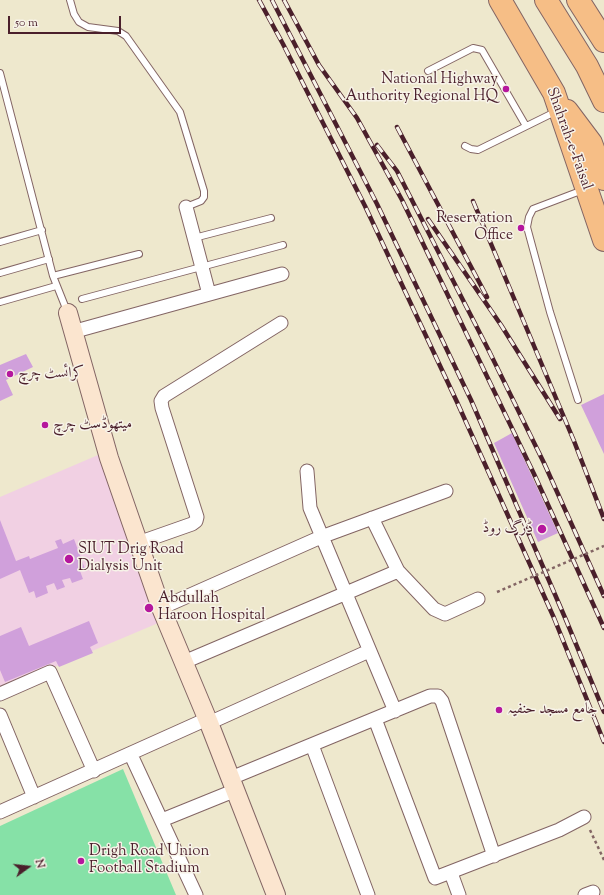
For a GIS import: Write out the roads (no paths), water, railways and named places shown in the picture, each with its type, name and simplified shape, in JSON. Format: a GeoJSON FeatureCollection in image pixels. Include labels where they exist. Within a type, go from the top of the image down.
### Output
{"type":"FeatureCollection","features":[{"type":"Feature","properties":{"kind":"highway","name":"Shahrah-e-Faisal"},"geometry":{"type":"LineString","coordinates":[[500,0],[557,101],[595,184],[604,240]]}},
{"type":"Feature","properties":{"kind":"highway"},"geometry":{"type":"LineString","coordinates":[[546,0],[587,66],[604,101]]}},
{"type":"Feature","properties":{"kind":"highway"},"geometry":{"type":"LineString","coordinates":[[578,0],[604,41]]}},
{"type":"Feature","properties":{"kind":"street"},"geometry":{"type":"LineString","coordinates":[[186,207],[209,294]]}},
{"type":"Feature","properties":{"kind":"street"},"geometry":{"type":"LineString","coordinates":[[72,332],[282,274]]}},
{"type":"Feature","properties":{"kind":"street"},"geometry":{"type":"LineString","coordinates":[[68,313],[108,458],[161,608],[208,721],[276,895]]}},
{"type":"Feature","properties":{"kind":"street"},"geometry":{"type":"LineString","coordinates":[[138,542],[192,524],[196,521],[197,517],[162,408],[161,401],[164,396],[281,323]]}},
{"type":"Feature","properties":{"kind":"street"},"geometry":{"type":"LineString","coordinates":[[307,471],[310,508],[345,595],[395,711]]}},
{"type":"Feature","properties":{"kind":"street"},"geometry":{"type":"LineString","coordinates":[[161,608],[321,537],[446,490]]}},
{"type":"Feature","properties":{"kind":"street"},"geometry":{"type":"LineString","coordinates":[[372,518],[398,571],[434,609],[445,614],[478,599]]}},
{"type":"Feature","properties":{"kind":"street"},"geometry":{"type":"LineString","coordinates":[[184,662],[345,595],[398,571]]}},
{"type":"Feature","properties":{"kind":"street"},"geometry":{"type":"LineString","coordinates":[[0,812],[369,651]]}},
{"type":"Feature","properties":{"kind":"street"},"geometry":{"type":"LineString","coordinates":[[0,694],[50,672],[94,771]]}},
{"type":"Feature","properties":{"kind":"street"},"geometry":{"type":"LineString","coordinates":[[162,820],[312,745],[430,696],[438,696],[442,701],[494,856]]}},
{"type":"Feature","properties":{"kind":"street"},"geometry":{"type":"LineString","coordinates":[[0,715],[34,797]]}},
{"type":"Feature","properties":{"kind":"street"},"geometry":{"type":"LineString","coordinates":[[374,719],[435,878],[559,830],[584,817]]}},
{"type":"Feature","properties":{"kind":"street"},"geometry":{"type":"LineString","coordinates":[[312,745],[368,895]]}},
{"type":"Feature","properties":{"kind":"street"},"geometry":{"type":"LineString","coordinates":[[131,754],[196,895]]}},
{"type":"Feature","properties":{"kind":"street"},"geometry":{"type":"LineString","coordinates":[[451,873],[459,895]]}},
{"type":"Feature","properties":{"kind":"lane"},"geometry":{"type":"LineString","coordinates":[[70,0],[74,14],[79,22],[88,27],[118,31],[126,36],[180,112],[204,191],[204,197],[201,201],[186,207]]}},
{"type":"Feature","properties":{"kind":"lane"},"geometry":{"type":"LineString","coordinates":[[428,71],[473,48],[482,50],[526,126]]}},
{"type":"Feature","properties":{"kind":"lane"},"geometry":{"type":"LineString","coordinates":[[0,73],[53,276],[68,313]]}},
{"type":"Feature","properties":{"kind":"lane"},"geometry":{"type":"LineString","coordinates":[[465,146],[478,150],[526,126],[557,101]]}},
{"type":"Feature","properties":{"kind":"lane"},"geometry":{"type":"LineString","coordinates":[[578,400],[550,312],[527,227],[528,217],[534,209],[595,184]]}},
{"type":"Feature","properties":{"kind":"lane"},"geometry":{"type":"LineString","coordinates":[[194,238],[272,218]]}},
{"type":"Feature","properties":{"kind":"lane"},"geometry":{"type":"LineString","coordinates":[[0,242],[42,230]]}},
{"type":"Feature","properties":{"kind":"lane"},"geometry":{"type":"LineString","coordinates":[[82,299],[283,245]]}},
{"type":"Feature","properties":{"kind":"lane"},"geometry":{"type":"LineString","coordinates":[[53,276],[139,254]]}},
{"type":"Feature","properties":{"kind":"lane"},"geometry":{"type":"LineString","coordinates":[[0,273],[49,260]]}},
{"type":"Feature","properties":{"kind":"lane"},"geometry":{"type":"LineString","coordinates":[[0,302],[56,286]]}},
{"type":"Feature","properties":{"kind":"railway"},"geometry":{"type":"LineString","coordinates":[[259,0],[283,44],[365,206],[457,402],[554,618],[604,742]]}},
{"type":"Feature","properties":{"kind":"railway"},"geometry":{"type":"LineString","coordinates":[[272,0],[377,204],[471,400],[604,712]]}},
{"type":"Feature","properties":{"kind":"railway"},"geometry":{"type":"LineString","coordinates":[[284,0],[319,65],[357,118],[402,200],[534,474],[604,628]]}},
{"type":"Feature","properties":{"kind":"railway"},"geometry":{"type":"LineString","coordinates":[[397,127],[487,297]]}},
{"type":"Feature","properties":{"kind":"railway"},"geometry":{"type":"LineString","coordinates":[[377,145],[397,171],[489,351],[544,463],[604,596]]}},
{"type":"Feature","properties":{"kind":"railway"},"geometry":{"type":"LineString","coordinates":[[473,201],[574,441],[604,519]]}},
{"type":"Feature","properties":{"kind":"railway"},"geometry":{"type":"LineString","coordinates":[[428,219],[501,325],[560,419]]}},
{"type":"Feature","properties":{"kind":"place","name":"National Highway Authority Regional HQ"},"geometry":{"type":"Point","coordinates":[506,89]}},
{"type":"Feature","properties":{"kind":"place","name":"Reservation Office"},"geometry":{"type":"Point","coordinates":[521,228]}},
{"type":"Feature","properties":{"kind":"place","name":"کرائسٹ چرچ"},"geometry":{"type":"Point","coordinates":[10,374]}},
{"type":"Feature","properties":{"kind":"place","name":"میتھوڈسٹ چرچ"},"geometry":{"type":"Point","coordinates":[45,425]}},
{"type":"Feature","properties":{"kind":"place","name":"ڈرگ روڈ"},"geometry":{"type":"Point","coordinates":[542,529]}},
{"type":"Feature","properties":{"kind":"place","name":"SIUT Drig Road Dialysis Unit"},"geometry":{"type":"Point","coordinates":[69,559]}},
{"type":"Feature","properties":{"kind":"place","name":"Abdullah Haroon Hospital"},"geometry":{"type":"Point","coordinates":[149,608]}},
{"type":"Feature","properties":{"kind":"place","name":"جامع مسجد حنفیہ"},"geometry":{"type":"Point","coordinates":[499,710]}},
{"type":"Feature","properties":{"kind":"place","name":"Drigh Road Union Football Stadium"},"geometry":{"type":"Point","coordinates":[81,861]}}]}
